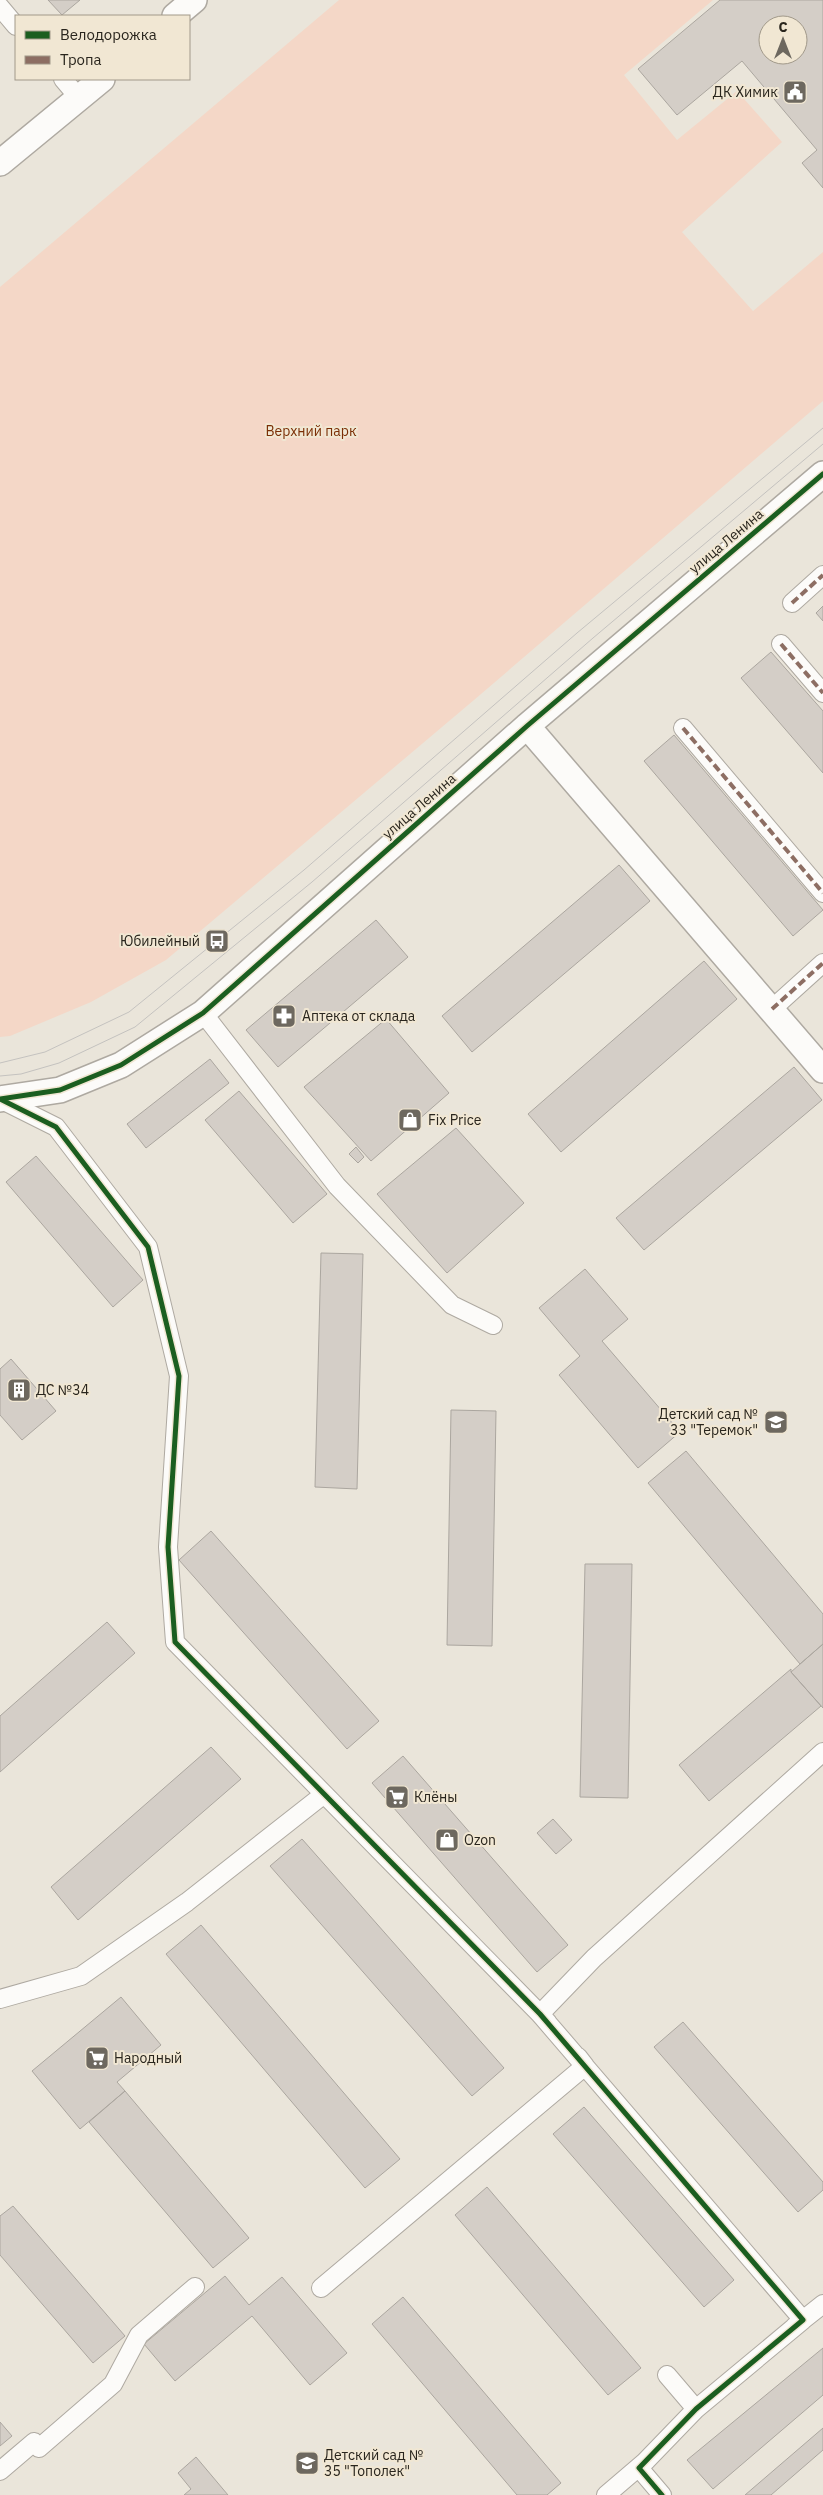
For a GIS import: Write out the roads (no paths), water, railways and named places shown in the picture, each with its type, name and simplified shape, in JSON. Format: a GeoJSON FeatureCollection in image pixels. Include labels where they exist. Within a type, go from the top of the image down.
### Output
{"type":"FeatureCollection","features":[{"type":"Feature","properties":{"kind":"street"},"geometry":{"type":"LineString","coordinates":[[176,15],[194,0]]}},
{"type":"Feature","properties":{"kind":"street"},"geometry":{"type":"LineString","coordinates":[[0,7],[15,25]]}},
{"type":"Feature","properties":{"kind":"street"},"geometry":{"type":"LineString","coordinates":[[64,80],[80,98]]}},
{"type":"Feature","properties":{"kind":"street"},"geometry":{"type":"LineString","coordinates":[[0,163],[101,80]]}},
{"type":"Feature","properties":{"kind":"street","name":"улица Ленина"},"geometry":{"type":"LineString","coordinates":[[0,1099],[60,1090],[121,1065],[203,1012],[527,726],[823,474]]}},
{"type":"Feature","properties":{"kind":"street"},"geometry":{"type":"LineString","coordinates":[[792,603],[823,575]]}},
{"type":"Feature","properties":{"kind":"street"},"geometry":{"type":"LineString","coordinates":[[781,644],[823,693]]}},
{"type":"Feature","properties":{"kind":"street"},"geometry":{"type":"LineString","coordinates":[[527,726],[777,1014],[823,1070]]}},
{"type":"Feature","properties":{"kind":"street"},"geometry":{"type":"LineString","coordinates":[[683,728],[823,892]]}},
{"type":"Feature","properties":{"kind":"street"},"geometry":{"type":"LineString","coordinates":[[777,1014],[823,963]]}},
{"type":"Feature","properties":{"kind":"street"},"geometry":{"type":"LineString","coordinates":[[203,1012],[337,1186],[452,1305],[493,1325]]}},
{"type":"Feature","properties":{"kind":"street"},"geometry":{"type":"LineString","coordinates":[[0,1099],[56,1127],[148,1247],[179,1376],[168,1547],[175,1642],[323,1796],[540,2014],[803,2320]]}},
{"type":"Feature","properties":{"kind":"street"},"geometry":{"type":"LineString","coordinates":[[540,2014],[594,1958],[823,1752]]}},
{"type":"Feature","properties":{"kind":"street"},"geometry":{"type":"LineString","coordinates":[[0,1999],[81,1976],[188,1902],[323,1796]]}},
{"type":"Feature","properties":{"kind":"street"},"geometry":{"type":"LineString","coordinates":[[321,2288],[585,2066]]}},
{"type":"Feature","properties":{"kind":"street"},"geometry":{"type":"LineString","coordinates":[[0,2471],[34,2442],[39,2448],[113,2384],[139,2335],[195,2287]]}},
{"type":"Feature","properties":{"kind":"street"},"geometry":{"type":"LineString","coordinates":[[606,2495],[639,2468],[696,2408],[823,2304]]}},
{"type":"Feature","properties":{"kind":"street"},"geometry":{"type":"LineString","coordinates":[[666,2374],[696,2408]]}},
{"type":"Feature","properties":{"kind":"street"},"geometry":{"type":"LineString","coordinates":[[639,2468],[662,2495]]}},
{"type":"Feature","properties":{"kind":"tram line"},"geometry":{"type":"LineString","coordinates":[[0,1063],[45,1052],[129,1012],[304,870],[577,633],[823,428]]}},
{"type":"Feature","properties":{"kind":"tram line"},"geometry":{"type":"LineString","coordinates":[[0,1076],[21,1074],[59,1063],[135,1027],[312,882],[593,638],[823,444]]}},
{"type":"Feature","properties":{"kind":"place","name":"ДК Химик"},"geometry":{"type":"Point","coordinates":[795,92]}},
{"type":"Feature","properties":{"kind":"place","name":"Юбилейный"},"geometry":{"type":"Point","coordinates":[217,941]}},
{"type":"Feature","properties":{"kind":"place","name":"Аптека от склада"},"geometry":{"type":"Point","coordinates":[284,1016]}},
{"type":"Feature","properties":{"kind":"place","name":"Fix Price"},"geometry":{"type":"Point","coordinates":[410,1120]}},
{"type":"Feature","properties":{"kind":"place","name":"ДС №34"},"geometry":{"type":"Point","coordinates":[19,1390]}},
{"type":"Feature","properties":{"kind":"place","name":"Детский сад № 33 \"Теремок\""},"geometry":{"type":"Point","coordinates":[776,1422]}},
{"type":"Feature","properties":{"kind":"place","name":"Клёны"},"geometry":{"type":"Point","coordinates":[397,1797]}},
{"type":"Feature","properties":{"kind":"place","name":"Ozon"},"geometry":{"type":"Point","coordinates":[447,1840]}},
{"type":"Feature","properties":{"kind":"place","name":"Народный"},"geometry":{"type":"Point","coordinates":[97,2058]}},
{"type":"Feature","properties":{"kind":"place","name":"Детский сад № 35 \"Тополек\""},"geometry":{"type":"Point","coordinates":[307,2463]}},
{"type":"Feature","properties":{"kind":"park label","name":"Верхний парк"},"geometry":{"type":"Point","coordinates":[311,431]}}]}
